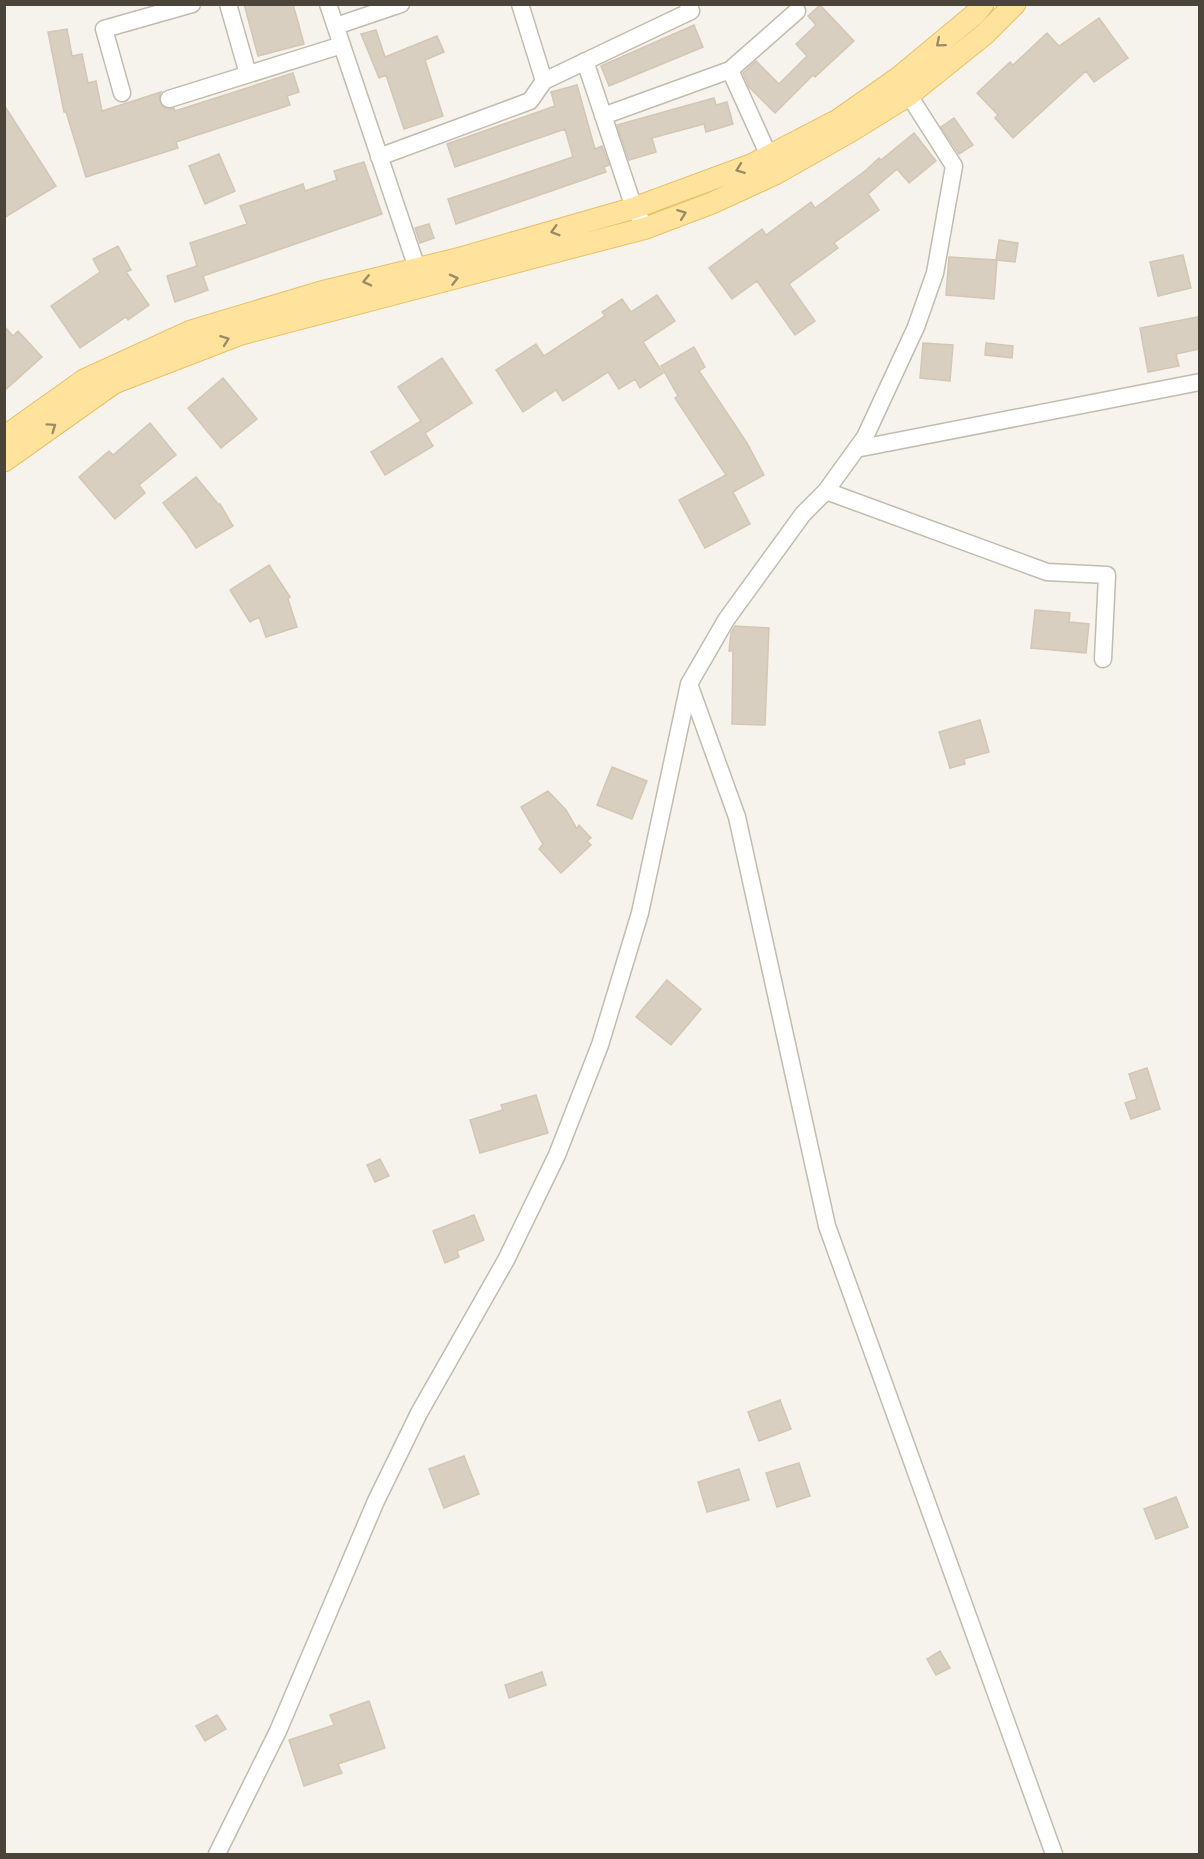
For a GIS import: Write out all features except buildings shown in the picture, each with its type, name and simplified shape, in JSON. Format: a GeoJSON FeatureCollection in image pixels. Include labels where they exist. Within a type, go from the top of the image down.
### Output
{"type":"FeatureCollection","features":[{"type":"Feature","properties":{"kind":"main road"},"geometry":{"type":"LineString","coordinates":[[4,437],[84,380],[191,331],[321,292],[419,278],[646,228],[712,203],[775,174],[909,95],[985,34],[1015,4]]}},
{"type":"Feature","properties":{"kind":"main road"},"geometry":{"type":"LineString","coordinates":[[4,461],[114,383],[241,334],[419,278],[457,259],[634,207],[753,164],[838,120],[898,78],[977,8]]}},
{"type":"Feature","properties":{"kind":"street"},"geometry":{"type":"LineString","coordinates":[[122,93],[104,29],[192,4]]}},
{"type":"Feature","properties":{"kind":"street"},"geometry":{"type":"LineString","coordinates":[[228,4],[248,74]]}},
{"type":"Feature","properties":{"kind":"street"},"geometry":{"type":"LineString","coordinates":[[328,4],[419,278]]}},
{"type":"Feature","properties":{"kind":"street"},"geometry":{"type":"LineString","coordinates":[[336,26],[401,4]]}},
{"type":"Feature","properties":{"kind":"street"},"geometry":{"type":"LineString","coordinates":[[520,4],[544,81]]}},
{"type":"Feature","properties":{"kind":"street"},"geometry":{"type":"LineString","coordinates":[[379,157],[531,101],[544,81],[691,11],[688,4]]}},
{"type":"Feature","properties":{"kind":"street"},"geometry":{"type":"LineString","coordinates":[[977,8],[985,34]]}},
{"type":"Feature","properties":{"kind":"street"},"geometry":{"type":"LineString","coordinates":[[603,116],[730,70],[797,11]]}},
{"type":"Feature","properties":{"kind":"street"},"geometry":{"type":"LineString","coordinates":[[169,99],[342,45]]}},
{"type":"Feature","properties":{"kind":"street"},"geometry":{"type":"LineString","coordinates":[[585,61],[634,207],[646,228]]}},
{"type":"Feature","properties":{"kind":"street"},"geometry":{"type":"LineString","coordinates":[[730,70],[769,156]]}},
{"type":"Feature","properties":{"kind":"street"},"geometry":{"type":"LineString","coordinates":[[217,1854],[278,1731],[376,1502],[419,1413],[506,1260],[557,1155],[600,1045],[640,913],[689,684],[726,620],[803,514],[826,492],[865,437],[916,327],[935,273],[954,166],[898,78]]}},
{"type":"Feature","properties":{"kind":"street"},"geometry":{"type":"LineString","coordinates":[[856,449],[1200,382]]}},
{"type":"Feature","properties":{"kind":"street"},"geometry":{"type":"LineString","coordinates":[[826,492],[1047,572],[1107,575],[1103,659]]}},
{"type":"Feature","properties":{"kind":"street"},"geometry":{"type":"LineString","coordinates":[[689,684],[737,817],[827,1226],[1054,1854]]}}]}
